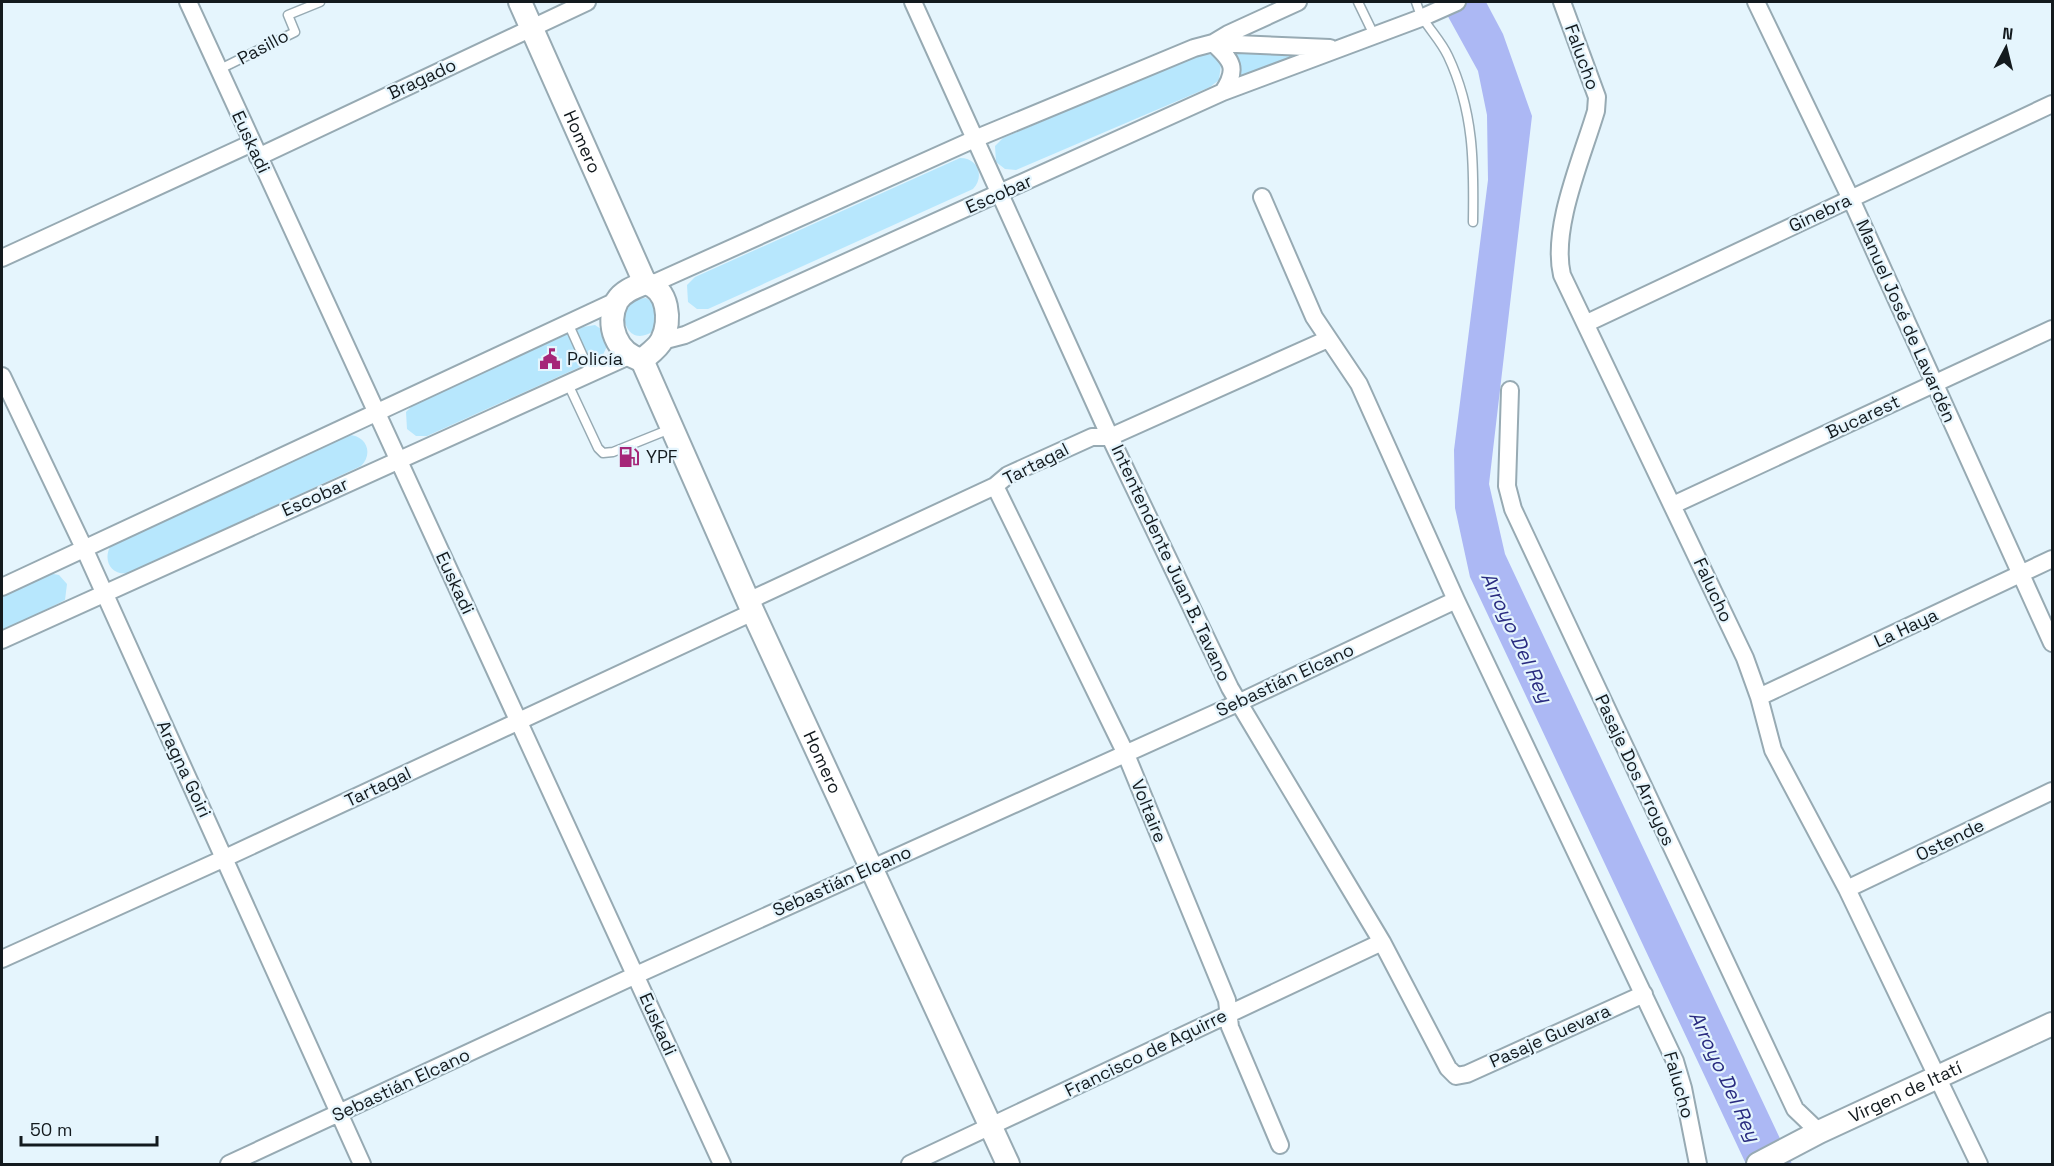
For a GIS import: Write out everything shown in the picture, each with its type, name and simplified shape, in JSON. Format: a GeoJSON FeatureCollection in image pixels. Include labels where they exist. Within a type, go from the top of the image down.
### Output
{"type":"FeatureCollection","features":[{"type":"Feature","properties":{"kind":"main road","name":"Homero"},"geometry":{"type":"LineString","coordinates":[[520,2],[649,284]]}},
{"type":"Feature","properties":{"kind":"main road"},"geometry":{"type":"LineString","coordinates":[[649,284],[660,295],[668,314],[662,341],[635,358],[618,343],[612,317],[618,300],[628,291],[649,284]]}},
{"type":"Feature","properties":{"kind":"main road","name":"Homero"},"geometry":{"type":"LineString","coordinates":[[635,358],[672,428],[751,606],[1008,1164]]}},
{"type":"Feature","properties":{"kind":"main road","name":"Virgen de Itatí"},"geometry":{"type":"LineString","coordinates":[[1758,1164],[1935,1077],[2052,1024]]}},
{"type":"Feature","properties":{"kind":"street","name":"Euskadi"},"geometry":{"type":"LineString","coordinates":[[188,2],[722,1164]]}},
{"type":"Feature","properties":{"kind":"street","name":"Bragado"},"geometry":{"type":"LineString","coordinates":[[2,258],[255,150],[587,2]]}},
{"type":"Feature","properties":{"kind":"street","name":"Intentendente Juan B. Tavano"},"geometry":{"type":"LineString","coordinates":[[913,2],[977,138],[1110,437],[1230,688],[1382,942],[1448,1068],[1456,1076]]}},
{"type":"Feature","properties":{"kind":"street","name":"Escobar"},"geometry":{"type":"LineString","coordinates":[[1213,44],[1228,34],[1298,2]]}},
{"type":"Feature","properties":{"kind":"street","name":"Escobar"},"geometry":{"type":"LineString","coordinates":[[662,341],[685,335],[1223,92],[1457,2]]}},
{"type":"Feature","properties":{"kind":"street","name":"Falucho"},"geometry":{"type":"LineString","coordinates":[[1562,2],[1597,97],[1596,111],[1559,234],[1558,246],[1562,275],[1587,323],[1745,658],[1760,697],[1773,750],[1847,889],[1935,1077],[1979,1164]]}},
{"type":"Feature","properties":{"kind":"street","name":"Manuel José de Lavardén"},"geometry":{"type":"LineString","coordinates":[[1756,2],[1851,198],[2052,643]]}},
{"type":"Feature","properties":{"kind":"street","name":"Escobar"},"geometry":{"type":"LineString","coordinates":[[649,284],[977,138],[1194,48],[1213,44],[1337,48]]}},
{"type":"Feature","properties":{"kind":"street"},"geometry":{"type":"LineString","coordinates":[[1213,44],[1227,56],[1233,71],[1232,78],[1223,92]]}},
{"type":"Feature","properties":{"kind":"street","name":"Ginebra"},"geometry":{"type":"LineString","coordinates":[[1587,323],[2052,104]]}},
{"type":"Feature","properties":{"kind":"street","name":"Falucho"},"geometry":{"type":"LineString","coordinates":[[1262,197],[1314,317],[1359,384],[1456,600],[1644,994],[1680,1076],[1698,1164]]}},
{"type":"Feature","properties":{"kind":"street"},"geometry":{"type":"LineString","coordinates":[[2,587],[618,300]]}},
{"type":"Feature","properties":{"kind":"street","name":"Bucarest"},"geometry":{"type":"LineString","coordinates":[[1673,505],[2052,329]]}},
{"type":"Feature","properties":{"kind":"street","name":"Tartagal"},"geometry":{"type":"LineString","coordinates":[[2,959],[225,858],[519,720],[995,486],[1008,475],[1092,437],[1110,437],[1328,339]]}},
{"type":"Feature","properties":{"kind":"street","name":"Escobar"},"geometry":{"type":"LineString","coordinates":[[2,640],[568,384],[635,358]]}},
{"type":"Feature","properties":{"kind":"street","name":"Aragna Goiri"},"geometry":{"type":"LineString","coordinates":[[2,376],[84,548],[362,1164]]}},
{"type":"Feature","properties":{"kind":"street","name":"Pasaje Dos Arroyos"},"geometry":{"type":"LineString","coordinates":[[1510,390],[1507,486],[1513,509],[1810,1137]]}},
{"type":"Feature","properties":{"kind":"street","name":"Voltaire"},"geometry":{"type":"LineString","coordinates":[[995,486],[1125,752],[1227,1000],[1230,1027],[1280,1145]]}},
{"type":"Feature","properties":{"kind":"street","name":"La Haya"},"geometry":{"type":"LineString","coordinates":[[1760,697],[2052,560]]}},
{"type":"Feature","properties":{"kind":"street","name":"Sebastián Elcano"},"geometry":{"type":"LineString","coordinates":[[230,1164],[872,867],[1240,702],[1456,600]]}},
{"type":"Feature","properties":{"kind":"street","name":"Ostende"},"geometry":{"type":"LineString","coordinates":[[1847,889],[2052,790]]}},
{"type":"Feature","properties":{"kind":"street","name":"Francisco de Aguirre"},"geometry":{"type":"LineString","coordinates":[[910,1164],[1382,942]]}},
{"type":"Feature","properties":{"kind":"street","name":"Pasaje Guevara"},"geometry":{"type":"LineString","coordinates":[[1456,1076],[1467,1074],[1644,994]]}},
{"type":"Feature","properties":{"kind":"lane","name":"Pasillo"},"geometry":{"type":"LineString","coordinates":[[218,70],[295,32],[288,15],[320,2]]}},
{"type":"Feature","properties":{"kind":"lane"},"geometry":{"type":"LineString","coordinates":[[1358,2],[1374,35]]}},
{"type":"Feature","properties":{"kind":"lane"},"geometry":{"type":"LineString","coordinates":[[1416,2],[1447,54],[1469,118],[1474,151],[1473,222]]}},
{"type":"Feature","properties":{"kind":"lane"},"geometry":{"type":"LineString","coordinates":[[568,323],[591,374]]}},
{"type":"Feature","properties":{"kind":"lane"},"geometry":{"type":"LineString","coordinates":[[568,384],[598,448],[603,453],[613,453],[672,428]]}},
{"type":"Feature","properties":{"kind":"shaded area"},"geometry":{"type":"Polygon","coordinates":[[[1231,52],[1288,56],[1310,53],[1234,83],[1231,52]]]}},
{"type":"Feature","properties":{"kind":"shaded area"},"geometry":{"type":"Polygon","coordinates":[[[1202,53],[1213,55],[1221,64],[1219,80],[1210,87],[1016,170],[1005,169],[996,162],[995,146],[1003,138],[1202,53]]]}},
{"type":"Feature","properties":{"kind":"shaded area"},"geometry":{"type":"Polygon","coordinates":[[[960,158],[971,161],[978,169],[979,179],[973,189],[708,309],[697,309],[688,302],[687,285],[695,277],[960,158]]]}},
{"type":"Feature","properties":{"kind":"shaded area"},"geometry":{"type":"Polygon","coordinates":[[[646,298],[656,304],[655,330],[641,336],[635,335],[627,328],[624,308],[634,299],[646,298]]]}},
{"type":"Feature","properties":{"kind":"shaded area"},"geometry":{"type":"Polygon","coordinates":[[[595,325],[604,331],[609,342],[602,357],[427,436],[416,436],[407,429],[406,412],[414,404],[583,327],[595,325]]]}},
{"type":"Feature","properties":{"kind":"shaded area"},"geometry":{"type":"Polygon","coordinates":[[[348,435],[359,438],[366,446],[367,456],[361,466],[129,573],[117,572],[110,566],[107,556],[111,545],[348,435]]]}},
{"type":"Feature","properties":{"kind":"shaded area"},"geometry":{"type":"Polygon","coordinates":[[[48,573],[59,575],[67,584],[65,600],[2,632],[2,594],[48,573]]]}},
{"type":"Feature","properties":{"kind":"water","name":"Arroyo Del Rey"},"geometry":{"type":"Polygon","coordinates":[[[1440,2],[1486,2],[1503,34],[1532,116],[1489,484],[1505,554],[1792,1164],[1746,1164],[1470,577],[1455,508],[1454,450],[1488,180],[1487,115],[1478,71],[1440,2]]]}},
{"type":"Feature","properties":{"kind":"place","name":"Policía"},"geometry":{"type":"Point","coordinates":[550,359]}},
{"type":"Feature","properties":{"kind":"place","name":"YPF"},"geometry":{"type":"Point","coordinates":[629,457]}}]}
